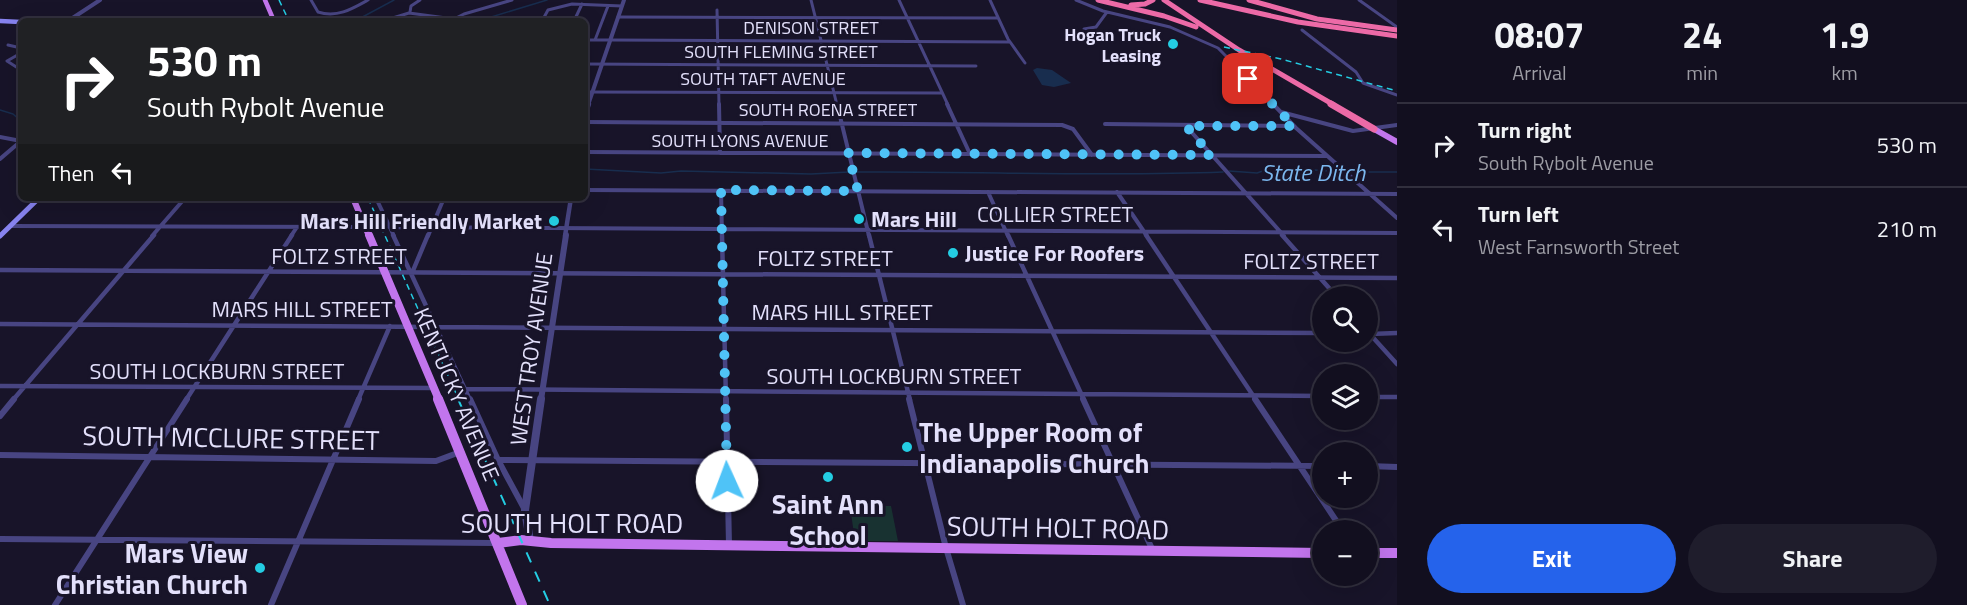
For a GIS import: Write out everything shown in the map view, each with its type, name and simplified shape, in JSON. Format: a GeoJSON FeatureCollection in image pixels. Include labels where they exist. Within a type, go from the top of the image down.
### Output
{"type":"FeatureCollection","features":[{"type":"Feature","properties":{"kind":"highway"},"geometry":{"type":"LineString","coordinates":[[1098,0],[1182,21],[1230,44]]}},
{"type":"Feature","properties":{"kind":"highway"},"geometry":{"type":"LineString","coordinates":[[1106,0],[1137,5],[1153,0]]}},
{"type":"Feature","properties":{"kind":"highway"},"geometry":{"type":"LineString","coordinates":[[1164,0],[1230,44],[1377,128]]}},
{"type":"Feature","properties":{"kind":"highway"},"geometry":{"type":"LineString","coordinates":[[1169,0],[1238,45],[1377,128]]}},
{"type":"Feature","properties":{"kind":"highway"},"geometry":{"type":"LineString","coordinates":[[1192,0],[1330,27],[1397,31]]}},
{"type":"Feature","properties":{"kind":"highway"},"geometry":{"type":"LineString","coordinates":[[1200,0],[1261,15]]}},
{"type":"Feature","properties":{"kind":"highway"},"geometry":{"type":"LineString","coordinates":[[1212,0],[1314,21],[1397,31]]}},
{"type":"Feature","properties":{"kind":"highway"},"geometry":{"type":"LineString","coordinates":[[1249,0],[1317,19],[1397,31]]}},
{"type":"Feature","properties":{"kind":"main road"},"geometry":{"type":"LineString","coordinates":[[264,0],[273,18]]}},
{"type":"Feature","properties":{"kind":"main road"},"geometry":{"type":"LineString","coordinates":[[0,21],[18,22]]}},
{"type":"Feature","properties":{"kind":"main road"},"geometry":{"type":"LineString","coordinates":[[1377,128],[1397,140]]}},
{"type":"Feature","properties":{"kind":"main road"},"geometry":{"type":"LineString","coordinates":[[0,236],[36,201]]}},
{"type":"Feature","properties":{"kind":"main road","name":"KENTUCKY AVENUE"},"geometry":{"type":"LineString","coordinates":[[354,201],[434,388],[522,605]]}},
{"type":"Feature","properties":{"kind":"main road","name":"SOUTH HOLT ROAD"},"geometry":{"type":"LineString","coordinates":[[498,543],[521,540],[1312,553]]}},
{"type":"Feature","properties":{"kind":"main road"},"geometry":{"type":"LineString","coordinates":[[1378,553],[1397,553]]}},
{"type":"Feature","properties":{"kind":"street"},"geometry":{"type":"LineString","coordinates":[[73,18],[100,0]]}},
{"type":"Feature","properties":{"kind":"street"},"geometry":{"type":"LineString","coordinates":[[311,0],[318,12],[325,15],[342,13],[368,0]]}},
{"type":"Feature","properties":{"kind":"street"},"geometry":{"type":"LineString","coordinates":[[410,12],[411,6],[420,0]]}},
{"type":"Feature","properties":{"kind":"street"},"geometry":{"type":"LineString","coordinates":[[459,18],[512,0]]}},
{"type":"Feature","properties":{"kind":"street"},"geometry":{"type":"LineString","coordinates":[[811,0],[946,548],[963,605]]}},
{"type":"Feature","properties":{"kind":"street"},"geometry":{"type":"LineString","coordinates":[[899,0],[970,154]]}},
{"type":"Feature","properties":{"kind":"street"},"geometry":{"type":"LineString","coordinates":[[990,0],[1010,42],[1025,63]]}},
{"type":"Feature","properties":{"kind":"street"},"geometry":{"type":"LineString","coordinates":[[1076,0],[1107,12],[1167,26],[1217,47],[1279,112],[1397,218]]}},
{"type":"Feature","properties":{"kind":"street"},"geometry":{"type":"LineString","coordinates":[[1359,0],[1397,31]]}},
{"type":"Feature","properties":{"kind":"street"},"geometry":{"type":"LineString","coordinates":[[585,3],[608,6],[623,3]]}},
{"type":"Feature","properties":{"kind":"street"},"geometry":{"type":"LineString","coordinates":[[576,18],[585,3]]}},
{"type":"Feature","properties":{"kind":"street"},"geometry":{"type":"LineString","coordinates":[[544,18],[548,10],[571,4],[623,3]]}},
{"type":"Feature","properties":{"kind":"street"},"geometry":{"type":"LineString","coordinates":[[588,106],[623,3]]}},
{"type":"Feature","properties":{"kind":"street"},"geometry":{"type":"LineString","coordinates":[[595,40],[608,6]]}},
{"type":"Feature","properties":{"kind":"street"},"geometry":{"type":"LineString","coordinates":[[717,10],[720,153]]}},
{"type":"Feature","properties":{"kind":"street"},"geometry":{"type":"LineString","coordinates":[[389,18],[396,14],[410,12],[442,18]]}},
{"type":"Feature","properties":{"kind":"street"},"geometry":{"type":"LineString","coordinates":[[1084,29],[1096,27],[1107,12]]}},
{"type":"Feature","properties":{"kind":"street"},"geometry":{"type":"LineString","coordinates":[[321,18],[325,15]]}},
{"type":"Feature","properties":{"kind":"street"},"geometry":{"type":"LineString","coordinates":[[618,17],[998,18]]}},
{"type":"Feature","properties":{"kind":"street"},"geometry":{"type":"LineString","coordinates":[[1302,30],[1356,72],[1367,86],[1397,95]]}},
{"type":"Feature","properties":{"kind":"street","name":"DENISON STREET"},"geometry":{"type":"LineString","coordinates":[[588,40],[1010,42]]}},
{"type":"Feature","properties":{"kind":"street"},"geometry":{"type":"LineString","coordinates":[[8,45],[18,47]]}},
{"type":"Feature","properties":{"kind":"street"},"geometry":{"type":"LineString","coordinates":[[18,54],[7,60],[18,68]]}},
{"type":"Feature","properties":{"kind":"street","name":"SOUTH FLEMING STREET"},"geometry":{"type":"LineString","coordinates":[[588,64],[976,66]]}},
{"type":"Feature","properties":{"kind":"street","name":"SOUTH TAFT AVENUE"},"geometry":{"type":"LineString","coordinates":[[588,92],[942,93]]}},
{"type":"Feature","properties":{"kind":"street"},"geometry":{"type":"LineString","coordinates":[[1279,112],[1352,131],[1397,125]]}},
{"type":"Feature","properties":{"kind":"street","name":"SOUTH ROENA STREET"},"geometry":{"type":"LineString","coordinates":[[588,122],[841,122],[1070,127],[1092,155]]}},
{"type":"Feature","properties":{"kind":"street"},"geometry":{"type":"LineString","coordinates":[[1105,124],[1294,126]]}},
{"type":"Feature","properties":{"kind":"street"},"geometry":{"type":"LineString","coordinates":[[1186,126],[1328,286]]}},
{"type":"Feature","properties":{"kind":"street"},"geometry":{"type":"LineString","coordinates":[[0,137],[18,140]]}},
{"type":"Feature","properties":{"kind":"street"},"geometry":{"type":"LineString","coordinates":[[0,159],[18,144]]}},
{"type":"Feature","properties":{"kind":"street","name":"SOUTH LYONS AVENUE"},"geometry":{"type":"LineString","coordinates":[[588,152],[1326,156]]}},
{"type":"Feature","properties":{"kind":"street"},"geometry":{"type":"LineString","coordinates":[[588,190],[1397,194]]}},
{"type":"Feature","properties":{"kind":"street"},"geometry":{"type":"LineString","coordinates":[[721,190],[729,545]]}},
{"type":"Feature","properties":{"kind":"street"},"geometry":{"type":"LineString","coordinates":[[988,192],[1153,551]]}},
{"type":"Feature","properties":{"kind":"street"},"geometry":{"type":"LineString","coordinates":[[1117,192],[1337,520]]}},
{"type":"Feature","properties":{"kind":"street"},"geometry":{"type":"LineString","coordinates":[[0,416],[182,201]]}},
{"type":"Feature","properties":{"kind":"street"},"geometry":{"type":"LineString","coordinates":[[377,201],[464,389],[525,510]]}},
{"type":"Feature","properties":{"kind":"street"},"geometry":{"type":"LineString","coordinates":[[411,273],[443,201]]}},
{"type":"Feature","properties":{"kind":"street","name":"WEST TROY AVENUE"},"geometry":{"type":"LineString","coordinates":[[530,541],[525,510],[571,201]]}},
{"type":"Feature","properties":{"kind":"street"},"geometry":{"type":"LineString","coordinates":[[10,226],[366,227]]}},
{"type":"Feature","properties":{"kind":"street"},"geometry":{"type":"LineString","coordinates":[[55,605],[297,227]]}},
{"type":"Feature","properties":{"kind":"street","name":"COLLIER STREET"},"geometry":{"type":"LineString","coordinates":[[389,227],[1397,233]]}},
{"type":"Feature","properties":{"kind":"street","name":"FOLTZ STREET"},"geometry":{"type":"LineString","coordinates":[[0,270],[1397,278]]}},
{"type":"Feature","properties":{"kind":"street","name":"MARS HILL STREET"},"geometry":{"type":"LineString","coordinates":[[0,324],[1312,333]]}},
{"type":"Feature","properties":{"kind":"street"},"geometry":{"type":"LineString","coordinates":[[271,605],[390,326]]}},
{"type":"Feature","properties":{"kind":"street"},"geometry":{"type":"LineString","coordinates":[[1378,333],[1397,333]]}},
{"type":"Feature","properties":{"kind":"street"},"geometry":{"type":"LineString","coordinates":[[1378,343],[1397,364]]}},
{"type":"Feature","properties":{"kind":"street","name":"SOUTH LOCKBURN STREET"},"geometry":{"type":"LineString","coordinates":[[0,386],[434,388]]}},
{"type":"Feature","properties":{"kind":"street","name":"SOUTH LOCKBURN STREET"},"geometry":{"type":"LineString","coordinates":[[464,389],[1312,396]]}},
{"type":"Feature","properties":{"kind":"street"},"geometry":{"type":"LineString","coordinates":[[1378,397],[1397,397]]}},
{"type":"Feature","properties":{"kind":"street","name":"SOUTH MCCLURE STREET"},"geometry":{"type":"LineString","coordinates":[[0,455],[436,461],[460,452]]}},
{"type":"Feature","properties":{"kind":"street"},"geometry":{"type":"LineString","coordinates":[[498,460],[1312,466]]}},
{"type":"Feature","properties":{"kind":"street"},"geometry":{"type":"LineString","coordinates":[[1378,466],[1397,467]]}},
{"type":"Feature","properties":{"kind":"street","name":"SOUTH HOLT ROAD"},"geometry":{"type":"LineString","coordinates":[[0,540],[498,543]]}},
{"type":"Feature","properties":{"kind":"green space"},"geometry":{"type":"Polygon","coordinates":[[[850,506],[891,506],[898,541],[855,541],[850,506]]]}},
{"type":"Feature","properties":{"kind":"water"},"geometry":{"type":"Polygon","coordinates":[[[1037,68],[1052,70],[1071,83],[1054,87],[1042,85],[1033,70],[1037,68]]]}},
{"type":"Feature","properties":{"kind":"waterway"},"geometry":{"type":"LineString","coordinates":[[361,18],[394,0]]}},
{"type":"Feature","properties":{"kind":"waterway"},"geometry":{"type":"LineString","coordinates":[[488,18],[547,0]]}},
{"type":"Feature","properties":{"kind":"waterway","name":"State Ditch"},"geometry":{"type":"LineString","coordinates":[[0,110],[13,114],[18,118]]}},
{"type":"Feature","properties":{"kind":"waterway","name":"State Ditch"},"geometry":{"type":"LineString","coordinates":[[1229,171],[1257,173],[1274,167],[1342,172]]}},
{"type":"Feature","properties":{"kind":"waterway","name":"State Ditch"},"geometry":{"type":"LineString","coordinates":[[588,169],[661,173],[681,171],[811,174],[849,172]]}},
{"type":"Feature","properties":{"kind":"waterway","name":"State Ditch"},"geometry":{"type":"LineString","coordinates":[[857,172],[1132,174],[1223,172]]}},
{"type":"Feature","properties":{"kind":"waterway","name":"State Ditch"},"geometry":{"type":"LineString","coordinates":[[1347,172],[1397,172]]}},
{"type":"Feature","properties":{"kind":"railway"},"geometry":{"type":"LineString","coordinates":[[279,0],[288,18]]}},
{"type":"Feature","properties":{"kind":"railway"},"geometry":{"type":"LineString","coordinates":[[1224,47],[1281,59],[1397,91]]}},
{"type":"Feature","properties":{"kind":"railway"},"geometry":{"type":"LineString","coordinates":[[369,201],[459,400]]}},
{"type":"Feature","properties":{"kind":"railway"},"geometry":{"type":"LineString","coordinates":[[458,399],[550,605]]}},
{"type":"Feature","properties":{"kind":"place","name":"Hogan Truck Leasing"},"geometry":{"type":"Point","coordinates":[1173,44]}},
{"type":"Feature","properties":{"kind":"place","name":"Mars Hill"},"geometry":{"type":"Point","coordinates":[859,219]}},
{"type":"Feature","properties":{"kind":"place","name":"Mars Hill Friendly Market"},"geometry":{"type":"Point","coordinates":[554,221]}},
{"type":"Feature","properties":{"kind":"place","name":"Justice For Roofers"},"geometry":{"type":"Point","coordinates":[953,253]}},
{"type":"Feature","properties":{"kind":"place","name":"The Upper Room of Indianapolis Church"},"geometry":{"type":"Point","coordinates":[907,447]}},
{"type":"Feature","properties":{"kind":"place","name":"Saint Ann School"},"geometry":{"type":"Point","coordinates":[828,477]}},
{"type":"Feature","properties":{"kind":"place","name":"Mars View Christian Church"},"geometry":{"type":"Point","coordinates":[260,568]}},
{"type":"Feature","properties":{"kind":"route"},"geometry":{"type":"LineString","coordinates":[[727,481],[721,190],[858,191],[848,153],[1211,155],[1186,126],[1294,126],[1248,79]]}}]}
